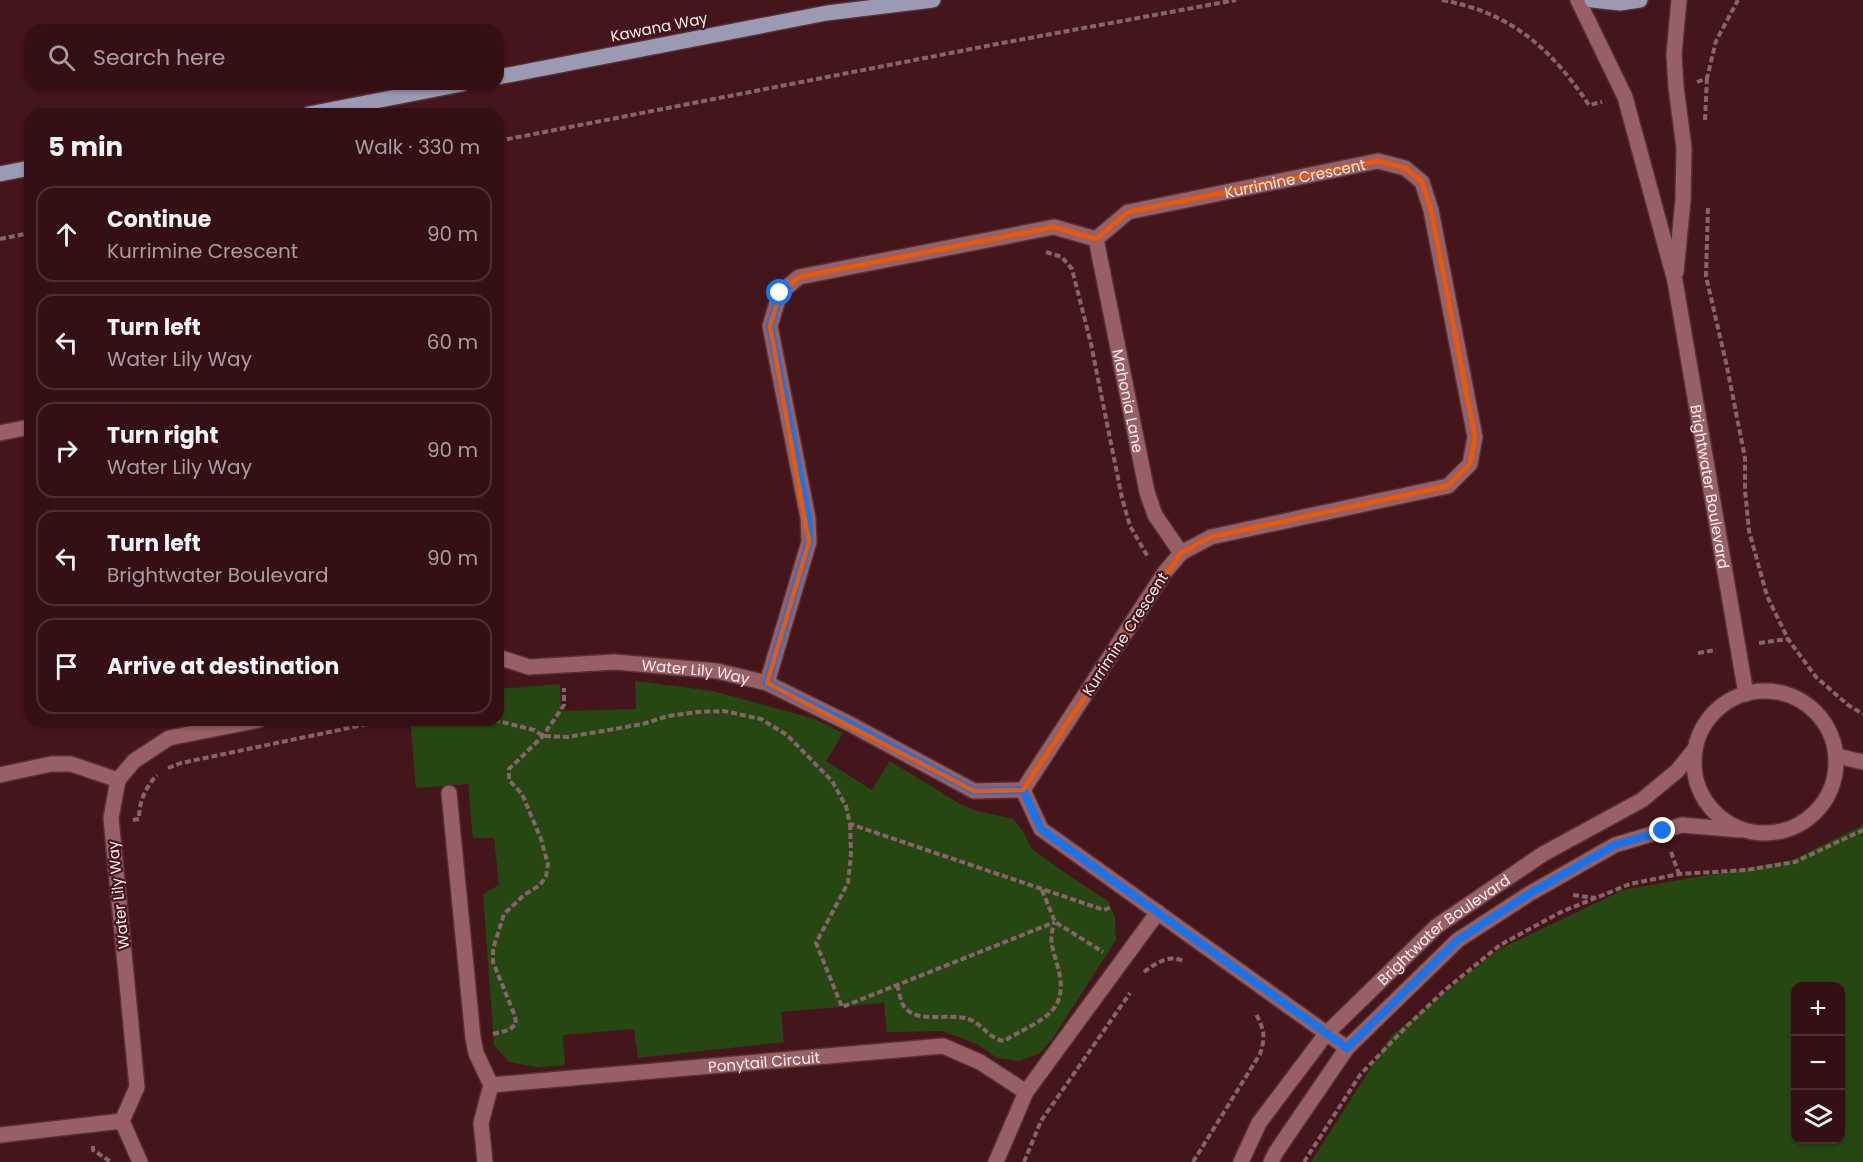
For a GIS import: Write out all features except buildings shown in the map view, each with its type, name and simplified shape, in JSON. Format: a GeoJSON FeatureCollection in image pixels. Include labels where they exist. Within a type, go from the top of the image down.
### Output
{"type":"FeatureCollection","features":[{"type":"Feature","properties":{"kind":"main road","name":"Kawana Way"},"geometry":{"type":"LineString","coordinates":[[827,13],[856,0]]}},
{"type":"Feature","properties":{"kind":"main road","name":"Kawana Way"},"geometry":{"type":"LineString","coordinates":[[504,76],[827,13],[933,0]]}},
{"type":"Feature","properties":{"kind":"main road"},"geometry":{"type":"LineString","coordinates":[[1592,0],[1620,3],[1640,0]]}},
{"type":"Feature","properties":{"kind":"main road"},"geometry":{"type":"LineString","coordinates":[[340,108],[431,90]]}},
{"type":"Feature","properties":{"kind":"main road"},"geometry":{"type":"LineString","coordinates":[[0,174],[24,169]]}},
{"type":"Feature","properties":{"kind":"street","name":"Brightwater Boulevard"},"geometry":{"type":"LineString","coordinates":[[1578,0],[1625,97],[1675,281],[1746,694]]}},
{"type":"Feature","properties":{"kind":"street","name":"Brightwater Boulevard"},"geometry":{"type":"LineString","coordinates":[[1675,281],[1683,200],[1684,148],[1674,54],[1679,0]]}},
{"type":"Feature","properties":{"kind":"street","name":"Kurrimine Crescent"},"geometry":{"type":"LineString","coordinates":[[1023,790],[1165,572],[1181,553],[1211,537],[1448,486],[1470,464],[1475,437],[1431,210],[1422,182],[1405,168],[1378,162],[1128,212],[1096,239]]}},
{"type":"Feature","properties":{"kind":"street"},"geometry":{"type":"LineString","coordinates":[[767,683],[809,542],[808,518],[770,326],[780,293],[799,277],[1054,227],[1096,239]]}},
{"type":"Feature","properties":{"kind":"street","name":"Mahonia Lane"},"geometry":{"type":"LineString","coordinates":[[1096,239],[1147,492],[1155,514],[1181,553]]}},
{"type":"Feature","properties":{"kind":"street"},"geometry":{"type":"LineString","coordinates":[[0,433],[24,428]]}},
{"type":"Feature","properties":{"kind":"street","name":"Water Lily Way"},"geometry":{"type":"LineString","coordinates":[[504,659],[529,667],[615,662],[717,671],[767,683],[850,724],[974,791],[1023,790]]}},
{"type":"Feature","properties":{"kind":"street"},"geometry":{"type":"LineString","coordinates":[[1766,691],[1787,694],[1806,703],[1822,718],[1832,735],[1837,756],[1835,780],[1826,802],[1809,819],[1788,830],[1764,834],[1740,830],[1722,820],[1708,806],[1698,788],[1694,768],[1695,749],[1701,730],[1713,714],[1728,702],[1746,694],[1766,691]]}},
{"type":"Feature","properties":{"kind":"street"},"geometry":{"type":"LineString","coordinates":[[0,775],[51,764],[72,764],[118,780],[134,761],[169,738],[229,726]]}},
{"type":"Feature","properties":{"kind":"street","name":"Brightwater Boulevard"},"geometry":{"type":"LineString","coordinates":[[1241,1162],[1259,1123],[1326,1034],[1437,926],[1543,854],[1642,801],[1677,771],[1695,749]]}},
{"type":"Feature","properties":{"kind":"street"},"geometry":{"type":"LineString","coordinates":[[1837,756],[1863,762]]}},
{"type":"Feature","properties":{"kind":"street","name":"Water Lily Way"},"geometry":{"type":"LineString","coordinates":[[118,780],[111,822],[136,1086],[122,1121]]}},
{"type":"Feature","properties":{"kind":"street"},"geometry":{"type":"LineString","coordinates":[[1023,790],[1041,829],[1347,1048]]}},
{"type":"Feature","properties":{"kind":"street"},"geometry":{"type":"LineString","coordinates":[[449,793],[473,1038],[476,1053],[491,1085],[481,1123],[485,1162]]}},
{"type":"Feature","properties":{"kind":"street","name":"Brightwater Boulevard"},"geometry":{"type":"LineString","coordinates":[[1271,1162],[1347,1048],[1458,940],[1529,894],[1615,845],[1682,825],[1740,830]]}},
{"type":"Feature","properties":{"kind":"street"},"geometry":{"type":"LineString","coordinates":[[996,1162],[1026,1092],[1158,912]]}},
{"type":"Feature","properties":{"kind":"street","name":"Ponytail Circuit"},"geometry":{"type":"LineString","coordinates":[[491,1085],[944,1046],[980,1062],[1026,1092]]}},
{"type":"Feature","properties":{"kind":"street"},"geometry":{"type":"LineString","coordinates":[[0,1134],[122,1121],[140,1162]]}},
{"type":"Feature","properties":{"kind":"path"},"geometry":{"type":"LineString","coordinates":[[504,140],[1236,0]]}},
{"type":"Feature","properties":{"kind":"path"},"geometry":{"type":"LineString","coordinates":[[1442,0],[1498,17],[1539,44],[1570,76],[1589,105],[1607,101]]}},
{"type":"Feature","properties":{"kind":"path"},"geometry":{"type":"LineString","coordinates":[[1705,123],[1707,78],[1716,41],[1738,0]]}},
{"type":"Feature","properties":{"kind":"path"},"geometry":{"type":"LineString","coordinates":[[1691,84],[1707,78]]}},
{"type":"Feature","properties":{"kind":"path"},"geometry":{"type":"LineString","coordinates":[[1708,204],[1706,276],[1745,458],[1749,531],[1767,597],[1788,639],[1816,677],[1848,705],[1863,714]]}},
{"type":"Feature","properties":{"kind":"path"},"geometry":{"type":"LineString","coordinates":[[1023,233],[1028,252],[1044,251],[1062,257],[1072,269],[1091,344],[1122,498],[1130,526],[1150,560],[1165,572]]}},
{"type":"Feature","properties":{"kind":"path"},"geometry":{"type":"LineString","coordinates":[[0,238],[24,234]]}},
{"type":"Feature","properties":{"kind":"path"},"geometry":{"type":"LineString","coordinates":[[497,1032],[509,1030],[516,1024],[515,1016],[493,962],[493,949],[504,914],[540,885],[546,876],[548,864],[541,839],[522,794],[509,780],[509,769],[543,736],[564,705],[564,685],[560,665]]}},
{"type":"Feature","properties":{"kind":"path"},"geometry":{"type":"LineString","coordinates":[[504,722],[534,730],[543,736],[568,737],[643,724],[668,716],[724,711],[761,719],[787,735],[832,781],[846,806],[851,854],[848,883],[816,944],[842,1007],[1055,922]]}},
{"type":"Feature","properties":{"kind":"path"},"geometry":{"type":"LineString","coordinates":[[139,819],[139,805],[148,784],[161,770],[181,763],[358,726]]}},
{"type":"Feature","properties":{"kind":"path"},"geometry":{"type":"LineString","coordinates":[[849,824],[1104,910],[1111,908],[1122,887]]}},
{"type":"Feature","properties":{"kind":"path"},"geometry":{"type":"LineString","coordinates":[[1304,1162],[1360,1075],[1445,990],[1500,945],[1561,912],[1630,884],[1679,874],[1746,870],[1795,862],[1863,830]]}},
{"type":"Feature","properties":{"kind":"path"},"geometry":{"type":"LineString","coordinates":[[1041,889],[1055,922],[1104,953]]}},
{"type":"Feature","properties":{"kind":"path"},"geometry":{"type":"LineString","coordinates":[[897,985],[903,1005],[910,1012],[921,1016],[957,1016],[971,1019],[996,1040],[1004,1041],[1050,1013],[1059,1004],[1062,992],[1060,973],[1050,939],[1055,922]]}},
{"type":"Feature","properties":{"kind":"path"},"geometry":{"type":"LineString","coordinates":[[1139,980],[1145,971],[1161,960],[1177,958],[1192,965]]}},
{"type":"Feature","properties":{"kind":"path"},"geometry":{"type":"LineString","coordinates":[[1024,1162],[1041,1121],[1132,989]]}},
{"type":"Feature","properties":{"kind":"path"},"geometry":{"type":"LineString","coordinates":[[1193,1162],[1260,1054],[1265,1040],[1262,1024],[1255,1011]]}},
{"type":"Feature","properties":{"kind":"path"},"geometry":{"type":"LineString","coordinates":[[93,1142],[93,1150],[111,1162]]}},
{"type":"Feature","properties":{"kind":"highlighted area"},"geometry":{"type":"Polygon","coordinates":[[[1378,161],[1405,168],[1422,182],[1431,210],[1475,437],[1470,464],[1448,486],[1211,537],[1181,553],[1023,790],[974,791],[767,683],[809,542],[770,326],[780,293],[799,277],[1054,227],[1096,239],[1128,212],[1378,161]]]}},
{"type":"Feature","properties":{"kind":"green space"},"geometry":{"type":"Polygon","coordinates":[[[635,681],[713,691],[815,719],[843,733],[826,761],[872,790],[890,761],[960,804],[974,810],[1013,819],[1023,831],[1031,848],[1108,901],[1115,917],[1116,940],[1053,1038],[1040,1053],[1020,1061],[997,1058],[977,1044],[942,1031],[887,1032],[884,1003],[781,1012],[784,1042],[638,1058],[634,1029],[563,1035],[565,1065],[538,1067],[509,1062],[494,1045],[483,894],[499,885],[494,838],[473,838],[468,784],[416,788],[411,726],[504,726],[504,689],[560,684],[561,711],[636,709],[635,681]]]}},
{"type":"Feature","properties":{"kind":"green space"},"geometry":{"type":"Polygon","coordinates":[[[1863,825],[1863,1162],[1311,1162],[1391,1036],[1498,950],[1623,890],[1792,860],[1863,825]]]}},
{"type":"Feature","properties":{"kind":"route"},"geometry":{"type":"LineString","coordinates":[[780,293],[770,326],[808,518],[809,542],[767,683],[850,724],[974,791],[1023,790],[1041,829],[1347,1048],[1458,940],[1529,894],[1615,845],[1663,831]]}}]}
